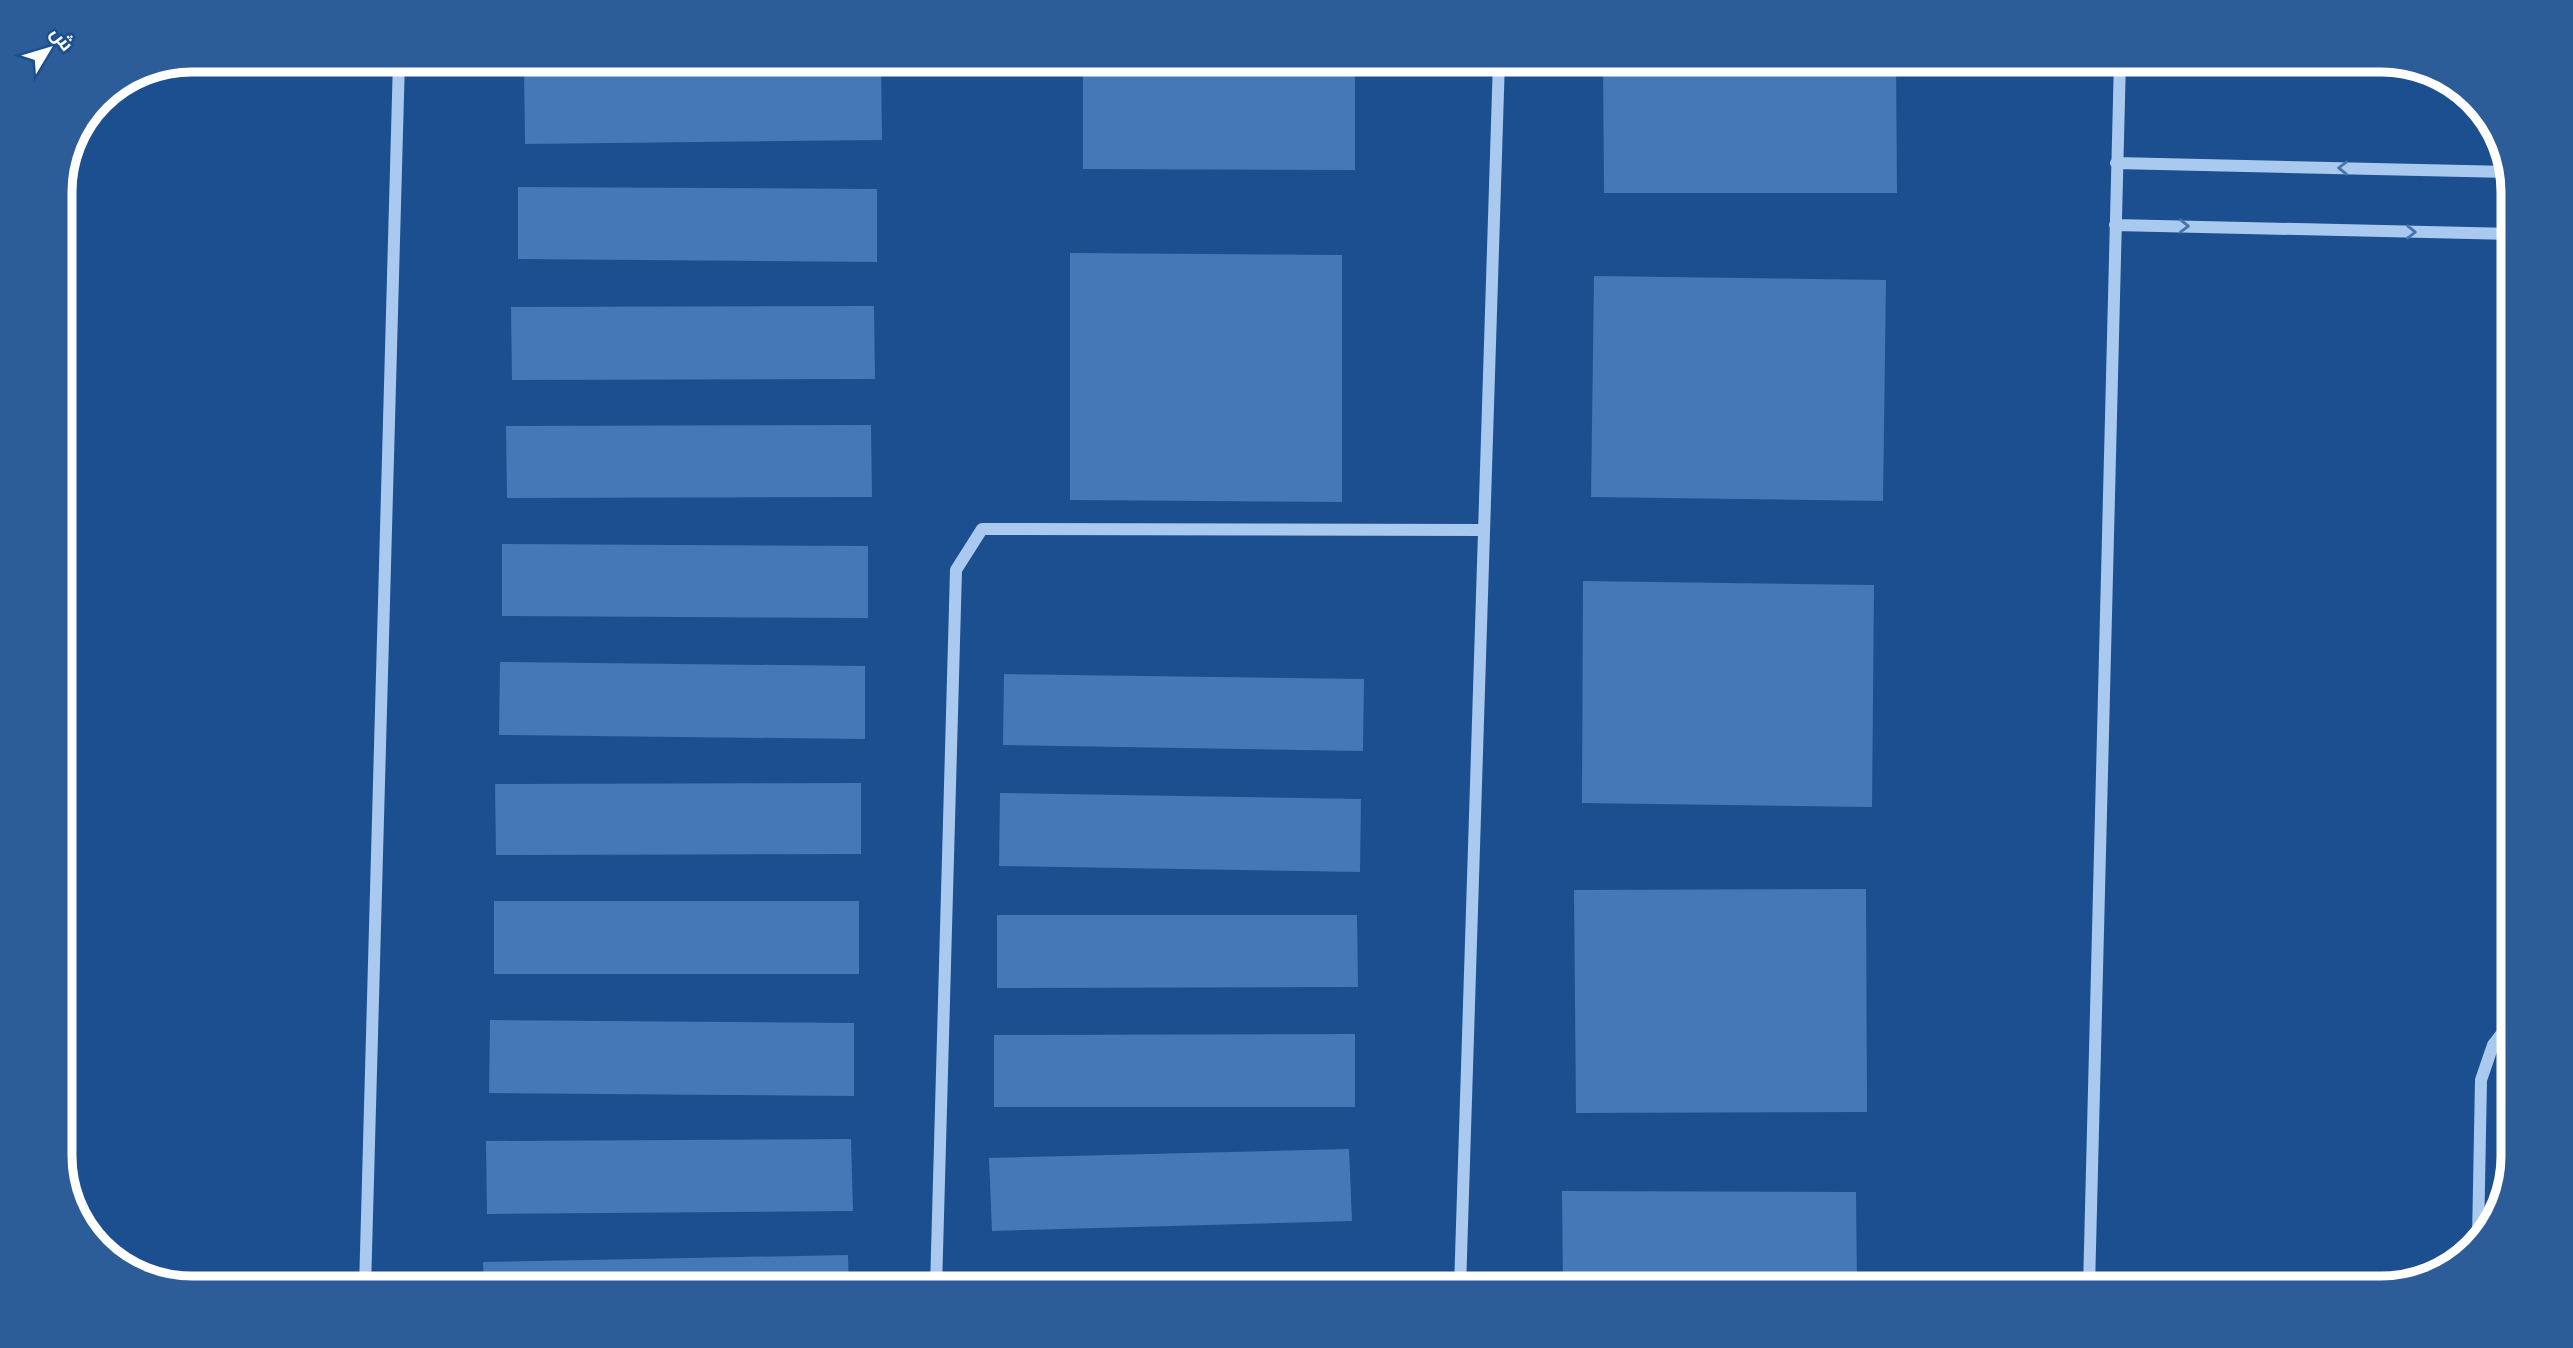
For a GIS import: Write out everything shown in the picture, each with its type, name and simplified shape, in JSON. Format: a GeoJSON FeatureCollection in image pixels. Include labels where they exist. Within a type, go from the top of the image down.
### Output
{"type":"FeatureCollection","features":[{"type":"Feature","properties":{"kind":"street"},"geometry":{"type":"LineString","coordinates":[[365,1276],[399,72]]}},
{"type":"Feature","properties":{"kind":"street"},"geometry":{"type":"LineString","coordinates":[[1460,1276],[1499,72]]}},
{"type":"Feature","properties":{"kind":"street"},"geometry":{"type":"LineString","coordinates":[[2089,1276],[2120,72]]}},
{"type":"Feature","properties":{"kind":"street"},"geometry":{"type":"LineString","coordinates":[[2116,163],[2499,172]]}},
{"type":"Feature","properties":{"kind":"street"},"geometry":{"type":"LineString","coordinates":[[2115,225],[2501,234]]}},
{"type":"Feature","properties":{"kind":"street"},"geometry":{"type":"LineString","coordinates":[[936,1276],[956,570],[982,529],[1484,530]]}},
{"type":"Feature","properties":{"kind":"street"},"geometry":{"type":"LineString","coordinates":[[2478,1226],[2481,1080],[2493,1045],[2501,1035]]}},
{"type":"Feature","properties":{"kind":"building"},"geometry":{"type":"Polygon","coordinates":[[[524,72],[881,72],[882,140],[525,144],[524,72]]]}},
{"type":"Feature","properties":{"kind":"building"},"geometry":{"type":"Polygon","coordinates":[[[1083,72],[1355,72],[1355,170],[1083,169],[1083,72]]]}},
{"type":"Feature","properties":{"kind":"building"},"geometry":{"type":"Polygon","coordinates":[[[1603,72],[1896,72],[1897,193],[1604,193],[1603,72]]]}},
{"type":"Feature","properties":{"kind":"building"},"geometry":{"type":"Polygon","coordinates":[[[518,187],[877,189],[877,262],[518,259],[518,187]]]}},
{"type":"Feature","properties":{"kind":"building"},"geometry":{"type":"Polygon","coordinates":[[[1070,253],[1342,255],[1342,502],[1070,500],[1070,253]]]}},
{"type":"Feature","properties":{"kind":"building"},"geometry":{"type":"Polygon","coordinates":[[[1594,276],[1886,280],[1883,501],[1591,497],[1594,276]]]}},
{"type":"Feature","properties":{"kind":"building"},"geometry":{"type":"Polygon","coordinates":[[[874,306],[875,379],[512,380],[511,307],[874,306]]]}},
{"type":"Feature","properties":{"kind":"building"},"geometry":{"type":"Polygon","coordinates":[[[871,425],[872,497],[507,498],[506,426],[871,425]]]}},
{"type":"Feature","properties":{"kind":"building"},"geometry":{"type":"Polygon","coordinates":[[[502,544],[868,546],[868,618],[502,616],[502,544]]]}},
{"type":"Feature","properties":{"kind":"building"},"geometry":{"type":"Polygon","coordinates":[[[1583,581],[1874,585],[1872,807],[1582,803],[1583,581]]]}},
{"type":"Feature","properties":{"kind":"building"},"geometry":{"type":"Polygon","coordinates":[[[500,662],[865,666],[865,739],[499,735],[500,662]]]}},
{"type":"Feature","properties":{"kind":"building"},"geometry":{"type":"Polygon","coordinates":[[[1004,674],[1364,679],[1363,751],[1003,745],[1004,674]]]}},
{"type":"Feature","properties":{"kind":"building"},"geometry":{"type":"Polygon","coordinates":[[[861,783],[861,854],[496,855],[495,784],[861,783]]]}},
{"type":"Feature","properties":{"kind":"building"},"geometry":{"type":"Polygon","coordinates":[[[1000,793],[1361,799],[1360,872],[999,866],[1000,793]]]}},
{"type":"Feature","properties":{"kind":"building"},"geometry":{"type":"Polygon","coordinates":[[[1866,889],[1867,1112],[1576,1113],[1574,890],[1866,889]]]}},
{"type":"Feature","properties":{"kind":"building"},"geometry":{"type":"Polygon","coordinates":[[[494,901],[859,901],[859,974],[494,974],[494,901]]]}},
{"type":"Feature","properties":{"kind":"building"},"geometry":{"type":"Polygon","coordinates":[[[997,915],[1357,915],[1358,987],[997,988],[997,915]]]}},
{"type":"Feature","properties":{"kind":"building"},"geometry":{"type":"Polygon","coordinates":[[[490,1020],[854,1023],[854,1096],[489,1093],[490,1020]]]}},
{"type":"Feature","properties":{"kind":"building"},"geometry":{"type":"Polygon","coordinates":[[[1355,1034],[1355,1107],[994,1107],[994,1035],[1355,1034]]]}},
{"type":"Feature","properties":{"kind":"building"},"geometry":{"type":"Polygon","coordinates":[[[851,1139],[853,1211],[487,1214],[486,1141],[851,1139]]]}},
{"type":"Feature","properties":{"kind":"building"},"geometry":{"type":"Polygon","coordinates":[[[1349,1149],[1352,1221],[992,1231],[989,1158],[1349,1149]]]}},
{"type":"Feature","properties":{"kind":"building"},"geometry":{"type":"Polygon","coordinates":[[[1562,1191],[1856,1192],[1857,1276],[1563,1276],[1562,1191]]]}},
{"type":"Feature","properties":{"kind":"building"},"geometry":{"type":"Polygon","coordinates":[[[848,1255],[849,1276],[484,1276],[483,1262],[848,1255]]]}},
{"type":"Feature","properties":{"kind":"building"},"geometry":{"type":"Polygon","coordinates":[[[987,1272],[1349,1275],[1349,1276],[987,1276],[987,1272]]]}}]}
